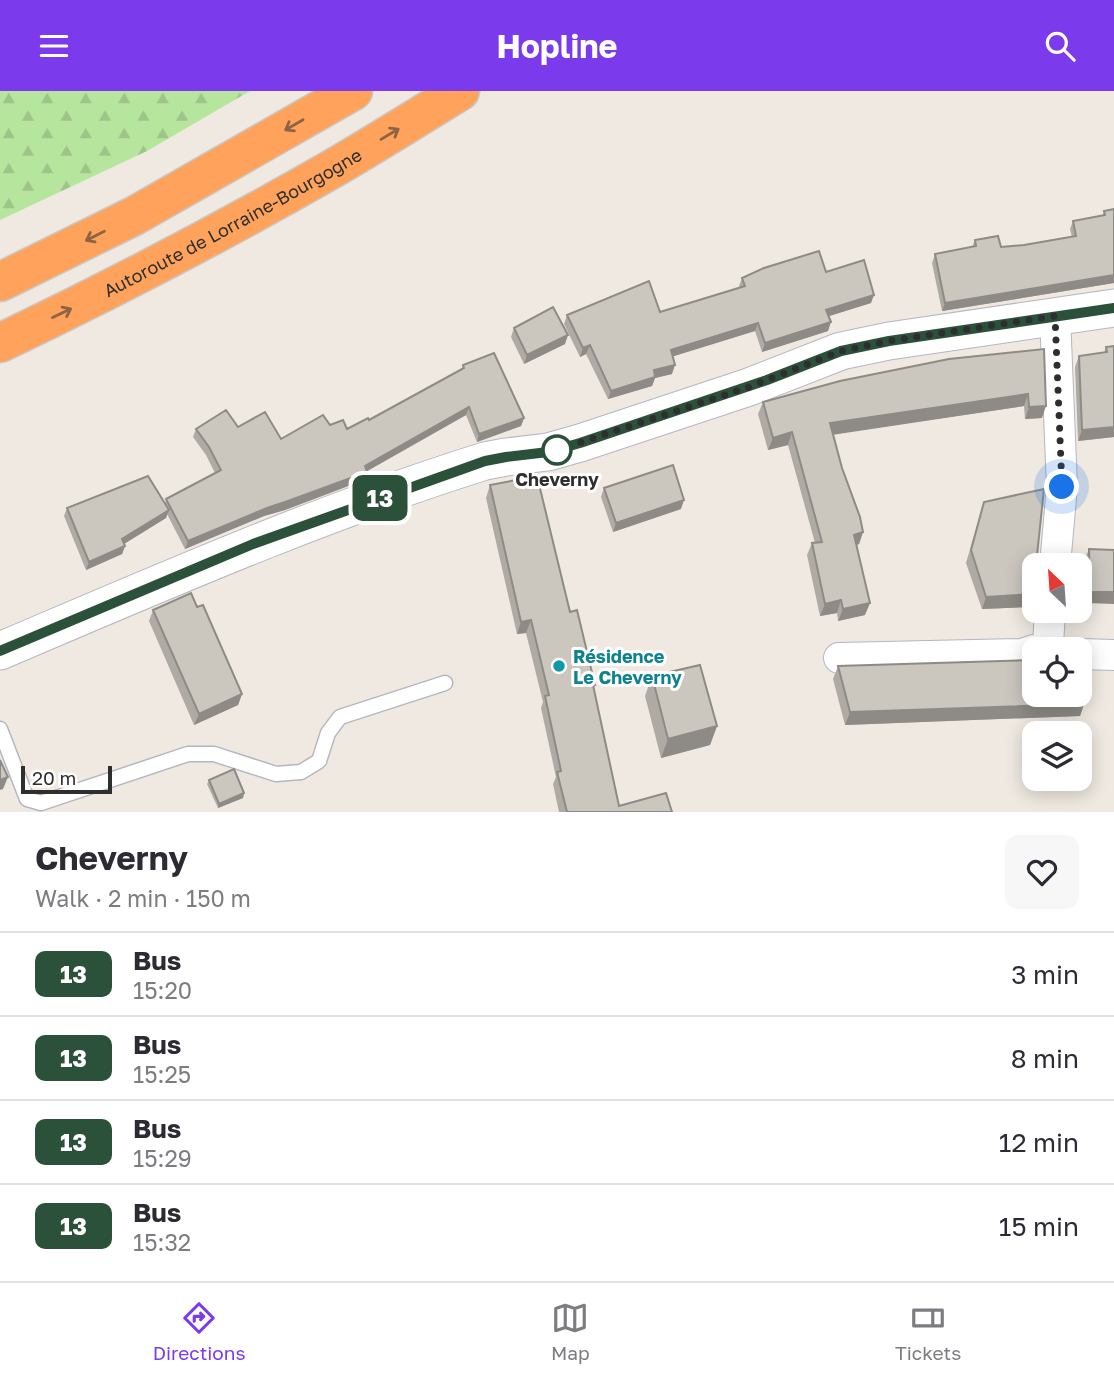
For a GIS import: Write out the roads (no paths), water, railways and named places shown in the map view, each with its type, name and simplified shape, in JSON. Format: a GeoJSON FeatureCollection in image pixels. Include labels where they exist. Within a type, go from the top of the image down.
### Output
{"type":"FeatureCollection","features":[{"type":"Feature","properties":{"kind":"highway"},"geometry":{"type":"LineString","coordinates":[[0,282],[134,216],[353,91]]}},
{"type":"Feature","properties":{"kind":"highway","name":"Autoroute de Lorraine-Bourgogne"},"geometry":{"type":"LineString","coordinates":[[0,343],[242,220],[334,168],[460,91]]}},
{"type":"Feature","properties":{"kind":"street"},"geometry":{"type":"LineString","coordinates":[[0,651],[253,544],[485,461],[548,452],[580,443],[749,387],[841,351],[889,341],[1114,308]]}},
{"type":"Feature","properties":{"kind":"street"},"geometry":{"type":"LineString","coordinates":[[1055,316],[1062,487],[1056,553]]}},
{"type":"Feature","properties":{"kind":"street"},"geometry":{"type":"LineString","coordinates":[[839,658],[1022,654]]}},
{"type":"Feature","properties":{"kind":"street"},"geometry":{"type":"LineString","coordinates":[[1092,654],[1114,655]]}},
{"type":"Feature","properties":{"kind":"lane"},"geometry":{"type":"LineString","coordinates":[[0,729],[27,799],[41,803],[188,754],[215,754],[276,774],[301,772],[319,761],[328,733],[340,716],[445,683]]}},
{"type":"Feature","properties":{"kind":"place","name":"Cheverny"},"geometry":{"type":"Point","coordinates":[557,450]}},
{"type":"Feature","properties":{"kind":"place","name":"Résidence Le Cheverny"},"geometry":{"type":"Point","coordinates":[559,666]}}]}
